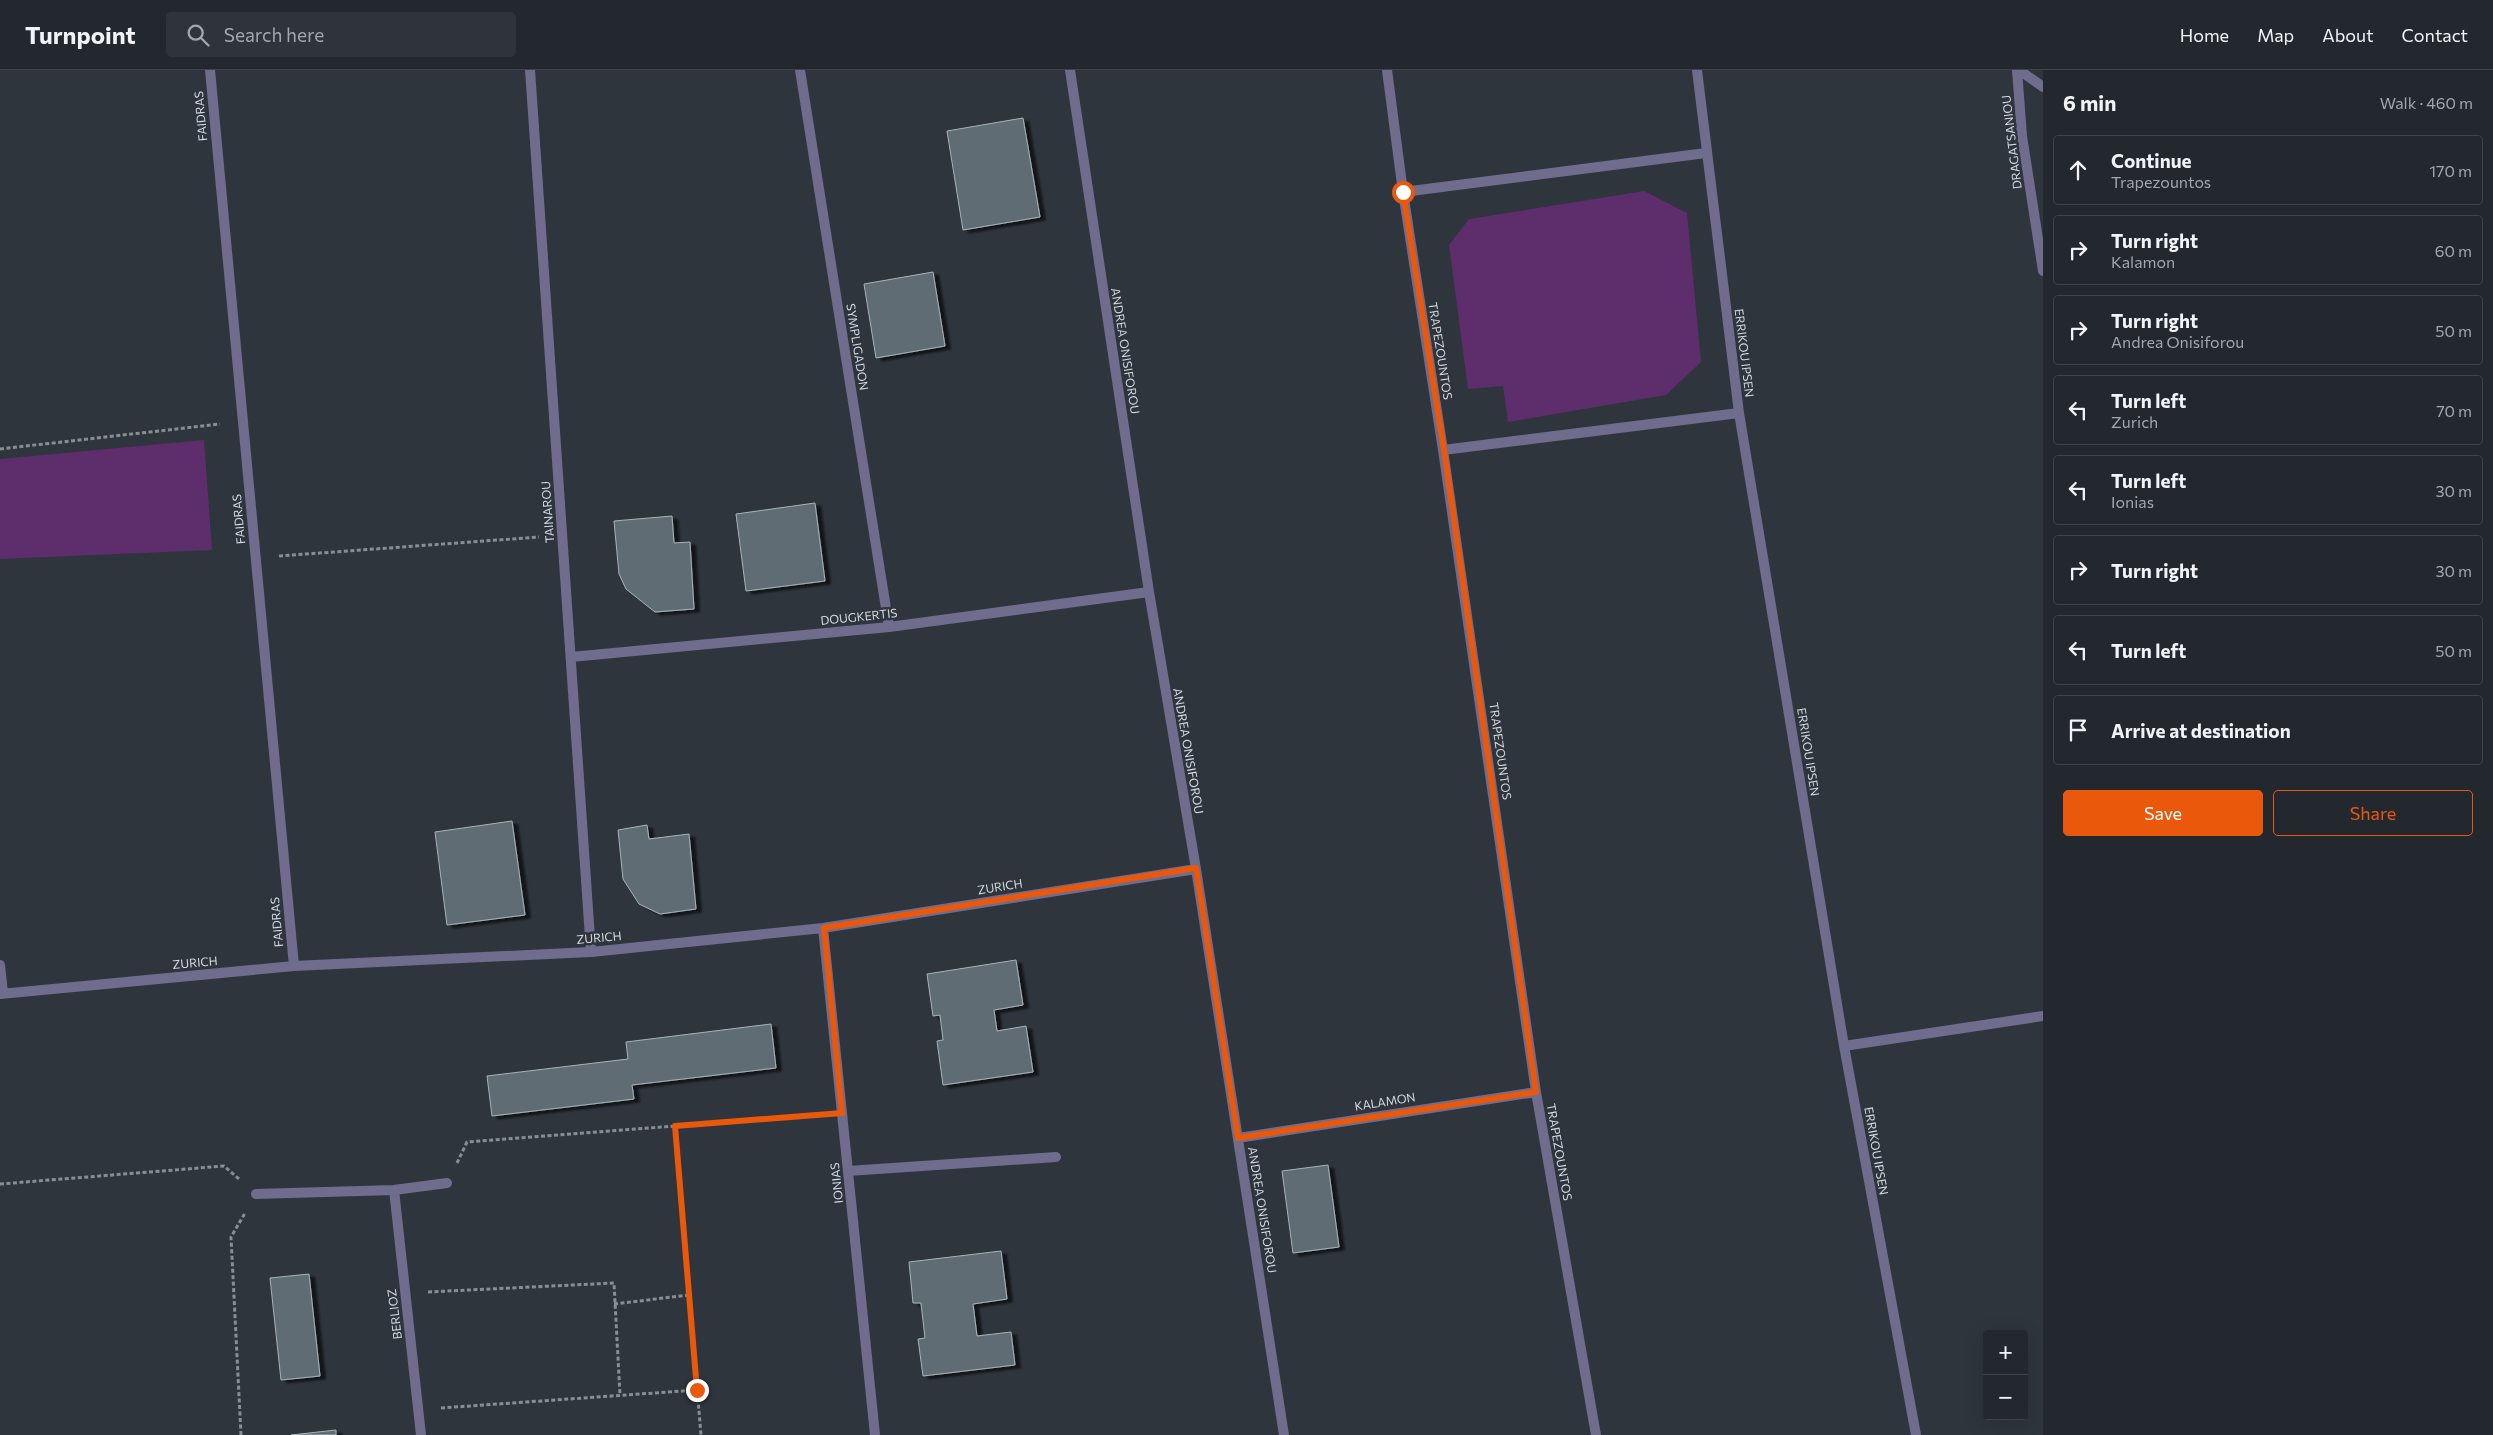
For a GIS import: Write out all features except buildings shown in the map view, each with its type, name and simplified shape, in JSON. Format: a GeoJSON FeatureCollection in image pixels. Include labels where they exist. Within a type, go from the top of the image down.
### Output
{"type":"FeatureCollection","features":[{"type":"Feature","properties":{"kind":"street","name":"FAIDRAS"},"geometry":{"type":"LineString","coordinates":[[210,70],[294,966]]}},
{"type":"Feature","properties":{"kind":"street","name":"TAINAROU"},"geometry":{"type":"LineString","coordinates":[[530,70],[591,952]]}},
{"type":"Feature","properties":{"kind":"street","name":"SYMPLIGADON"},"geometry":{"type":"LineString","coordinates":[[800,70],[889,627]]}},
{"type":"Feature","properties":{"kind":"street","name":"ANDREA ONISIFOROU"},"geometry":{"type":"LineString","coordinates":[[1070,70],[1149,592],[1196,868],[1284,1435]]}},
{"type":"Feature","properties":{"kind":"street","name":"TRAPEZOUNTOS"},"geometry":{"type":"LineString","coordinates":[[1387,70],[1403,192],[1444,450],[1536,1092],[1596,1435]]}},
{"type":"Feature","properties":{"kind":"street","name":"ERRIKOU IPSEN"},"geometry":{"type":"LineString","coordinates":[[1697,70],[1739,413],[1844,1046],[1916,1435]]}},
{"type":"Feature","properties":{"kind":"street"},"geometry":{"type":"LineString","coordinates":[[2018,70],[2043,87]]}},
{"type":"Feature","properties":{"kind":"street","name":"DRAGATSANIOU"},"geometry":{"type":"LineString","coordinates":[[2018,70],[2022,136],[2043,271]]}},
{"type":"Feature","properties":{"kind":"street"},"geometry":{"type":"LineString","coordinates":[[1403,192],[1706,153]]}},
{"type":"Feature","properties":{"kind":"street"},"geometry":{"type":"LineString","coordinates":[[1444,450],[1739,413]]}},
{"type":"Feature","properties":{"kind":"street","name":"DOUGKERTIS"},"geometry":{"type":"LineString","coordinates":[[571,657],[889,627],[1149,592]]}},
{"type":"Feature","properties":{"kind":"street","name":"ZURICH"},"geometry":{"type":"LineString","coordinates":[[1,994],[294,966],[591,952],[824,928],[1196,868]]}},
{"type":"Feature","properties":{"kind":"street","name":"IONIAS"},"geometry":{"type":"LineString","coordinates":[[824,928],[875,1435]]}},
{"type":"Feature","properties":{"kind":"street"},"geometry":{"type":"LineString","coordinates":[[0,966],[1,994]]}},
{"type":"Feature","properties":{"kind":"street"},"geometry":{"type":"LineString","coordinates":[[1844,1046],[2043,1016]]}},
{"type":"Feature","properties":{"kind":"street","name":"KALAMON"},"geometry":{"type":"LineString","coordinates":[[1238,1138],[1536,1092]]}},
{"type":"Feature","properties":{"kind":"street"},"geometry":{"type":"LineString","coordinates":[[848,1171],[1056,1157]]}},
{"type":"Feature","properties":{"kind":"street"},"geometry":{"type":"LineString","coordinates":[[256,1194],[394,1190],[446,1183]]}},
{"type":"Feature","properties":{"kind":"street","name":"BERLIOZ"},"geometry":{"type":"LineString","coordinates":[[394,1190],[421,1435]]}},
{"type":"Feature","properties":{"kind":"path"},"geometry":{"type":"LineString","coordinates":[[0,449],[243,422]]}},
{"type":"Feature","properties":{"kind":"path"},"geometry":{"type":"LineString","coordinates":[[256,557],[562,536]]}},
{"type":"Feature","properties":{"kind":"path"},"geometry":{"type":"LineString","coordinates":[[446,1183],[467,1142],[842,1113]]}},
{"type":"Feature","properties":{"kind":"path"},"geometry":{"type":"LineString","coordinates":[[675,1126],[701,1435]]}},
{"type":"Feature","properties":{"kind":"path"},"geometry":{"type":"LineString","coordinates":[[0,1184],[224,1166],[256,1194],[231,1237],[241,1435]]}},
{"type":"Feature","properties":{"kind":"path"},"geometry":{"type":"LineString","coordinates":[[405,1294],[614,1283],[620,1395]]}},
{"type":"Feature","properties":{"kind":"path"},"geometry":{"type":"LineString","coordinates":[[614,1304],[689,1295]]}},
{"type":"Feature","properties":{"kind":"path"},"geometry":{"type":"LineString","coordinates":[[418,1410],[697,1390]]}},
{"type":"Feature","properties":{"kind":"shaded area"},"geometry":{"type":"Polygon","coordinates":[[[1644,191],[1687,213],[1701,362],[1666,395],[1508,422],[1503,386],[1468,389],[1449,245],[1469,219],[1644,191]]]}},
{"type":"Feature","properties":{"kind":"shaded area"},"geometry":{"type":"Polygon","coordinates":[[[204,440],[212,550],[0,559],[0,459],[204,440]]]}},
{"type":"Feature","properties":{"kind":"route"},"geometry":{"type":"LineString","coordinates":[[697,1390],[675,1126],[842,1113],[824,928],[1196,868],[1238,1138],[1536,1092],[1444,450],[1403,192]]}}]}
